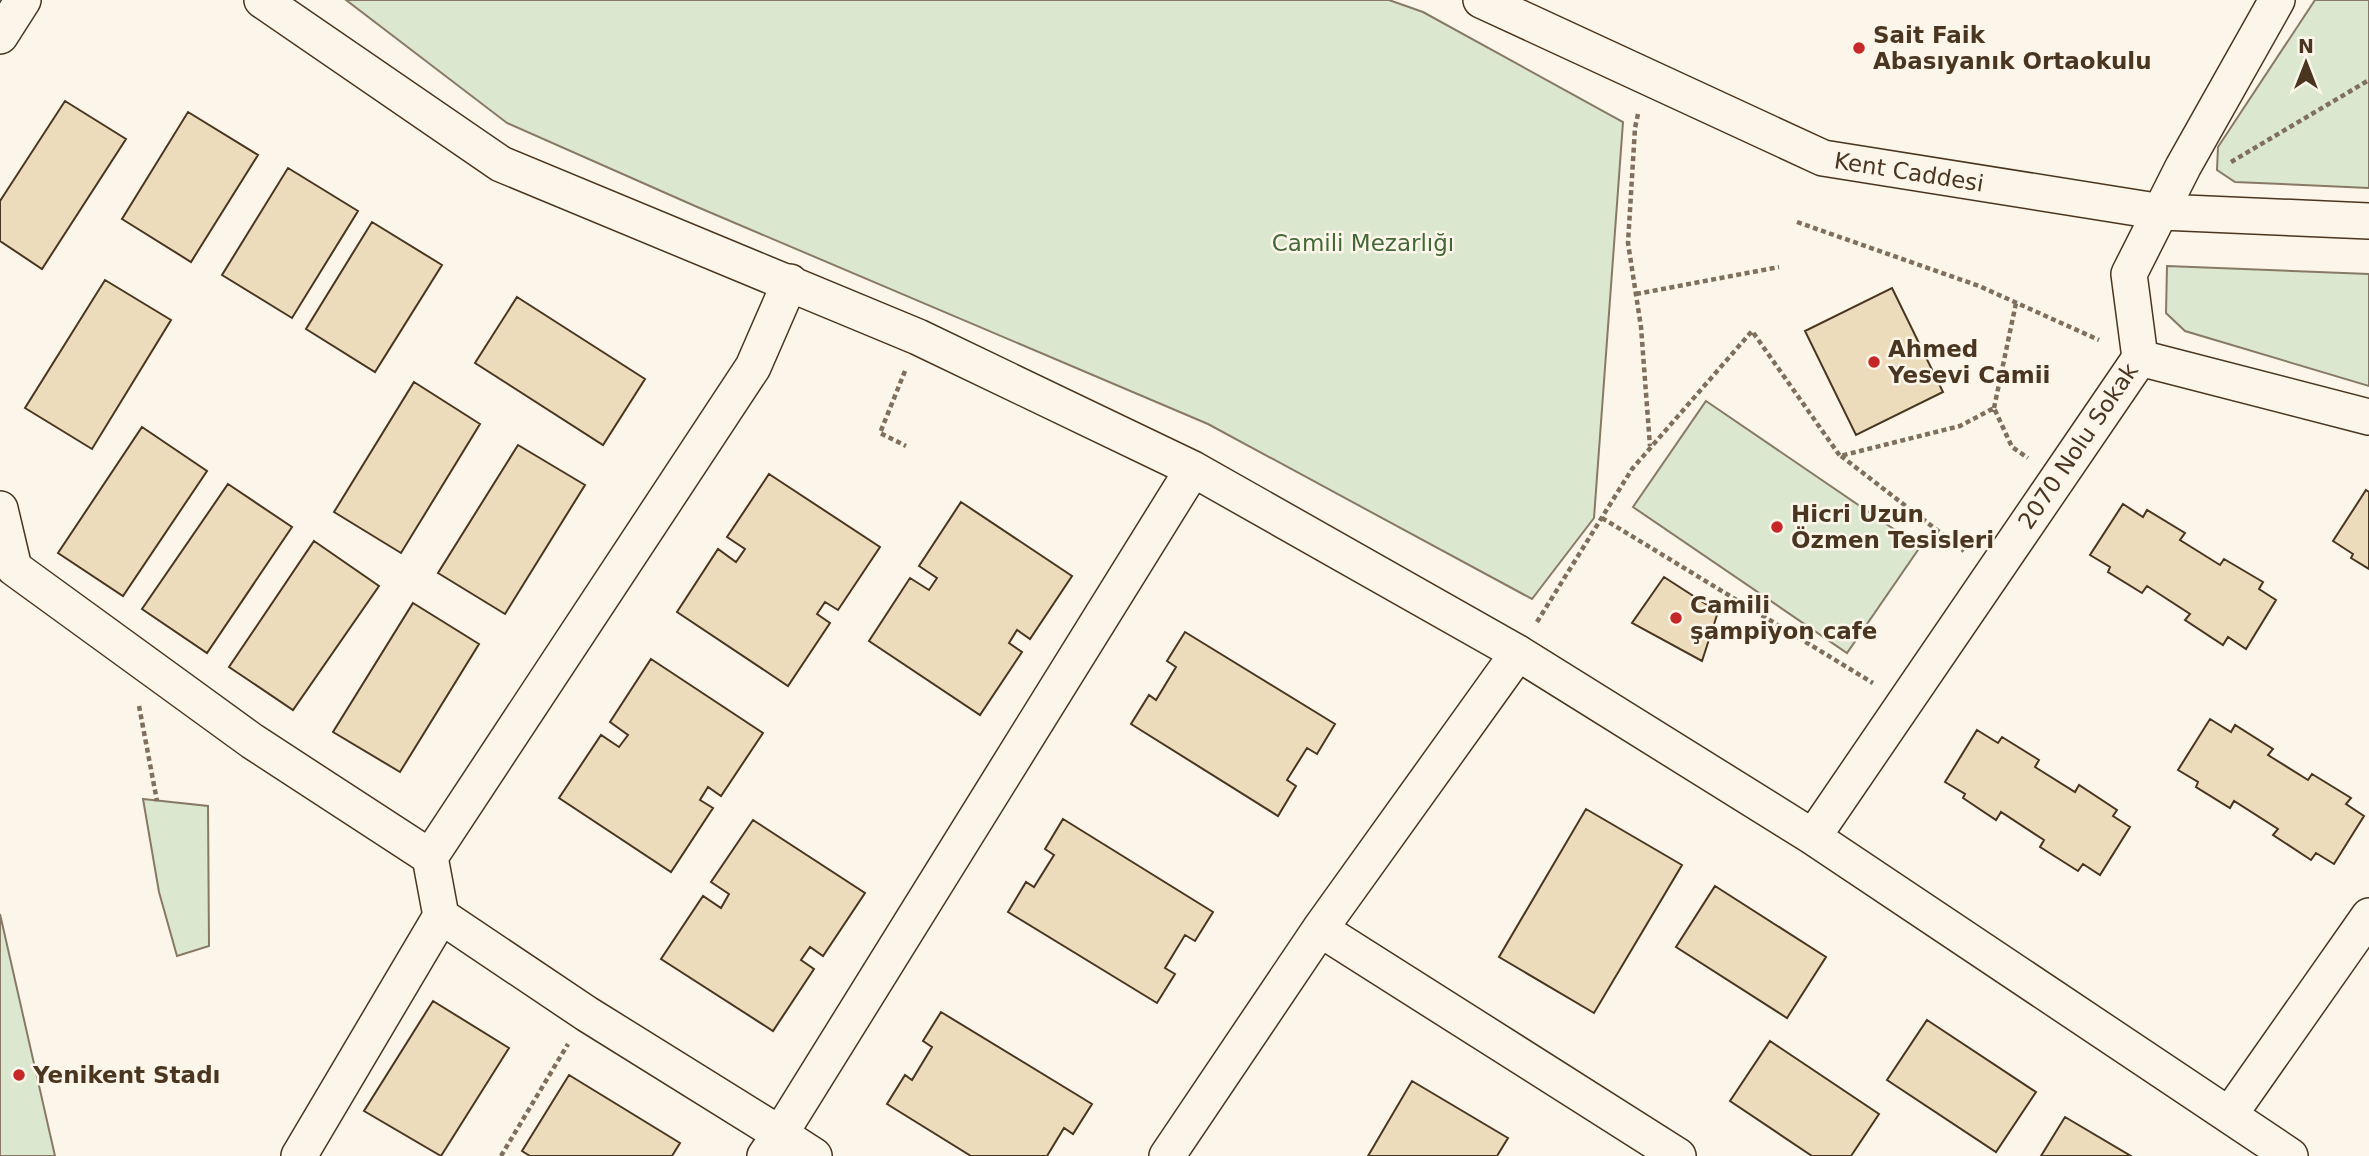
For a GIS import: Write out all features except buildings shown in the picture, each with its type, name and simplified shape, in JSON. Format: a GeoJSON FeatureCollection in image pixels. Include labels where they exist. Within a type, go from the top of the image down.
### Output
{"type":"FeatureCollection","features":[{"type":"Feature","properties":{"kind":"street"},"geometry":{"type":"LineString","coordinates":[[0,6],[15,0]]}},
{"type":"Feature","properties":{"kind":"street"},"geometry":{"type":"LineString","coordinates":[[0,36],[23,0]]}},
{"type":"Feature","properties":{"kind":"street"},"geometry":{"type":"LineString","coordinates":[[262,0],[501,164],[918,337],[1193,468],[1518,653],[1813,837],[2290,1156]]}},
{"type":"Feature","properties":{"kind":"street","name":"Kent Caddesi"},"geometry":{"type":"LineString","coordinates":[[1481,0],[1823,158],[2162,212],[2369,221]]}},
{"type":"Feature","properties":{"kind":"street","name":"2070 Nolu Sokak"},"geometry":{"type":"LineString","coordinates":[[1813,837],[2140,358],[2129,274],[2190,154],[2277,0]]}},
{"type":"Feature","properties":{"kind":"street"},"geometry":{"type":"LineString","coordinates":[[299,1156],[441,916],[430,857],[753,367],[790,282]]}},
{"type":"Feature","properties":{"kind":"street"},"geometry":{"type":"LineString","coordinates":[[2140,358],[2369,417]]}},
{"type":"Feature","properties":{"kind":"street"},"geometry":{"type":"LineString","coordinates":[[773,1145],[1193,468]]}},
{"type":"Feature","properties":{"kind":"street"},"geometry":{"type":"LineString","coordinates":[[0,509],[14,568],[252,741],[430,857]]}},
{"type":"Feature","properties":{"kind":"street"},"geometry":{"type":"LineString","coordinates":[[1167,1156],[1320,929],[1518,653]]}},
{"type":"Feature","properties":{"kind":"street"},"geometry":{"type":"LineString","coordinates":[[441,916],[587,1014],[773,1145],[814,1156]]}},
{"type":"Feature","properties":{"kind":"street"},"geometry":{"type":"LineString","coordinates":[[2230,1114],[2369,916]]}},
{"type":"Feature","properties":{"kind":"street"},"geometry":{"type":"LineString","coordinates":[[1320,929],[1678,1156]]}},
{"type":"Feature","properties":{"kind":"path"},"geometry":{"type":"LineString","coordinates":[[1648,77],[1635,128],[1628,243],[1636,294],[1650,447]]}},
{"type":"Feature","properties":{"kind":"path"},"geometry":{"type":"LineString","coordinates":[[2229,163],[2369,80]]}},
{"type":"Feature","properties":{"kind":"path"},"geometry":{"type":"LineString","coordinates":[[1797,222],[1979,286],[2140,358]]}},
{"type":"Feature","properties":{"kind":"path"},"geometry":{"type":"LineString","coordinates":[[1636,294],[1779,267]]}},
{"type":"Feature","properties":{"kind":"path"},"geometry":{"type":"LineString","coordinates":[[2016,302],[1994,408],[2012,447],[2056,478]]}},
{"type":"Feature","properties":{"kind":"path"},"geometry":{"type":"LineString","coordinates":[[1518,653],[1632,469],[1752,331],[1840,456],[1992,572]]}},
{"type":"Feature","properties":{"kind":"path"},"geometry":{"type":"LineString","coordinates":[[906,446],[880,433],[918,337]]}},
{"type":"Feature","properties":{"kind":"path"},"geometry":{"type":"LineString","coordinates":[[1840,456],[1960,426],[1994,408]]}},
{"type":"Feature","properties":{"kind":"path"},"geometry":{"type":"LineString","coordinates":[[1602,517],[1905,702]]}},
{"type":"Feature","properties":{"kind":"path"},"geometry":{"type":"LineString","coordinates":[[128,651],[157,801]]}},
{"type":"Feature","properties":{"kind":"path"},"geometry":{"type":"LineString","coordinates":[[501,1156],[587,1014]]}},
{"type":"Feature","properties":{"kind":"green space","name":"Camili Mezarlığı"},"geometry":{"type":"Polygon","coordinates":[[[346,0],[1389,0],[1423,12],[1623,122],[1594,518],[1532,599],[1208,424],[507,123],[346,0]]]}},
{"type":"Feature","properties":{"kind":"green space"},"geometry":{"type":"Polygon","coordinates":[[[2315,0],[2369,0],[2369,188],[2235,182],[2217,170],[2218,147],[2315,0]]]}},
{"type":"Feature","properties":{"kind":"green space"},"geometry":{"type":"Polygon","coordinates":[[[2167,266],[2369,274],[2369,386],[2185,331],[2166,313],[2167,266]]]}},
{"type":"Feature","properties":{"kind":"green space","name":"Hicri Uzun Özmen Tesisleri"},"geometry":{"type":"Polygon","coordinates":[[[1706,401],[1920,547],[1847,653],[1633,507],[1706,401]]]}},
{"type":"Feature","properties":{"kind":"green space"},"geometry":{"type":"Polygon","coordinates":[[[143,799],[208,806],[209,946],[177,956],[159,892],[143,799]]]}},
{"type":"Feature","properties":{"kind":"green space","name":"Yenikent Stadı"},"geometry":{"type":"Polygon","coordinates":[[[0,914],[55,1156],[0,1156],[0,914]]]}},
{"type":"Feature","properties":{"kind":"place","name":"Sait Faik Abasıyanık Ortaokulu"},"geometry":{"type":"Point","coordinates":[1859,48]}},
{"type":"Feature","properties":{"kind":"place","name":"Ahmed Yesevi Camii"},"geometry":{"type":"Point","coordinates":[1874,362]}},
{"type":"Feature","properties":{"kind":"place","name":"Hicri Uzun Özmen Tesisleri"},"geometry":{"type":"Point","coordinates":[1777,527]}},
{"type":"Feature","properties":{"kind":"place","name":"Camili şampiyon cafe"},"geometry":{"type":"Point","coordinates":[1676,618]}},
{"type":"Feature","properties":{"kind":"place","name":"Yenikent Stadı"},"geometry":{"type":"Point","coordinates":[19,1075]}}]}
